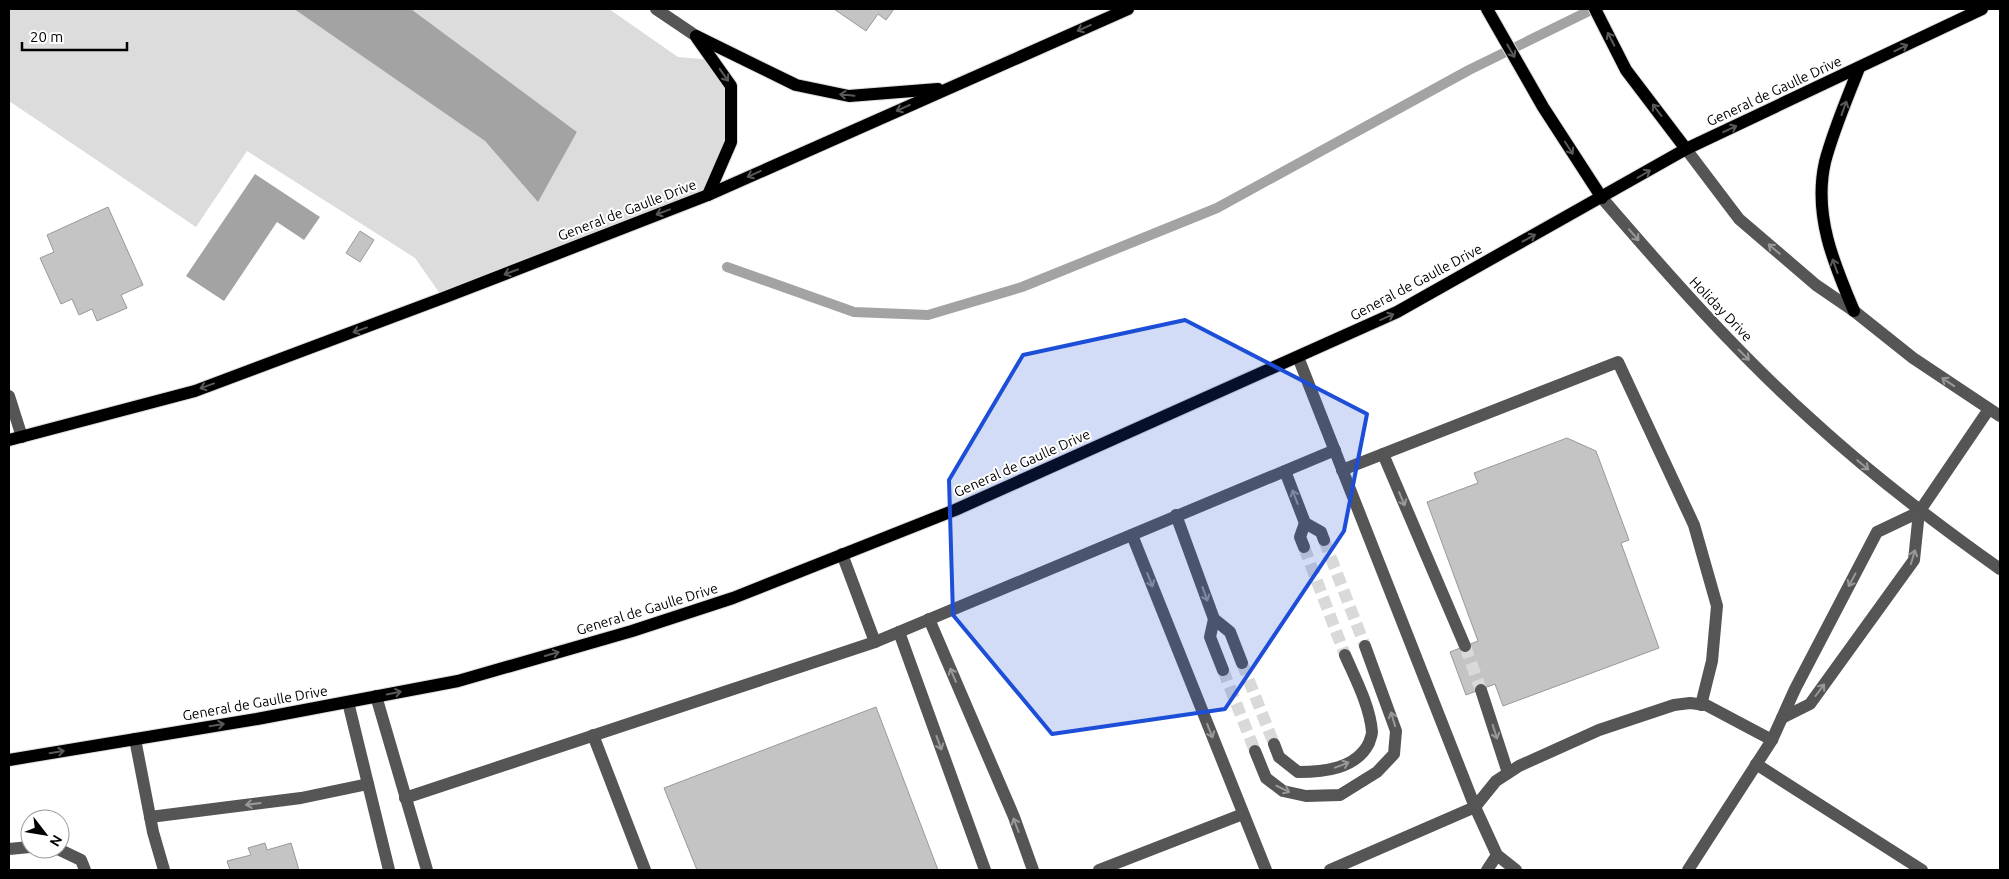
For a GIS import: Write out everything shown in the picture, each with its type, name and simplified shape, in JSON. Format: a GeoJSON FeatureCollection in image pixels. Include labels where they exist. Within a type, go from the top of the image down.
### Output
{"type":"FeatureCollection","features":[{"type":"Feature","properties":{"kind":"main road","name":"General de Gaulle Drive"},"geometry":{"type":"LineString","coordinates":[[9,440],[195,391],[434,302],[708,194],[1128,9]]}},
{"type":"Feature","properties":{"kind":"main road","name":"Holiday Drive"},"geometry":{"type":"LineString","coordinates":[[1487,9],[1543,107],[1602,198]]}},
{"type":"Feature","properties":{"kind":"main road"},"geometry":{"type":"LineString","coordinates":[[1595,9],[1626,70],[1686,150]]}},
{"type":"Feature","properties":{"kind":"main road","name":"General de Gaulle Drive"},"geometry":{"type":"LineString","coordinates":[[9,760],[348,702],[458,681],[632,631],[733,598],[955,510],[1397,312],[1686,150],[1982,9]]}},
{"type":"Feature","properties":{"kind":"main road"},"geometry":{"type":"LineString","coordinates":[[696,36],[796,85],[849,96],[948,89]]}},
{"type":"Feature","properties":{"kind":"main road"},"geometry":{"type":"LineString","coordinates":[[696,36],[731,86],[731,142],[708,194]]}},
{"type":"Feature","properties":{"kind":"main road"},"geometry":{"type":"LineString","coordinates":[[1854,311],[1834,265],[1828,242],[1823,217],[1822,185],[1825,162],[1859,68]]}},
{"type":"Feature","properties":{"kind":"street"},"geometry":{"type":"LineString","coordinates":[[656,9],[696,36]]}},
{"type":"Feature","properties":{"kind":"street"},"geometry":{"type":"LineString","coordinates":[[1686,150],[1739,219],[1816,285],[1854,311],[1913,358],[2000,416]]}},
{"type":"Feature","properties":{"kind":"street","name":"Holiday Drive"},"geometry":{"type":"LineString","coordinates":[[1602,198],[1679,287],[1738,349],[1812,421],[1919,512],[2000,569]]}},
{"type":"Feature","properties":{"kind":"street"},"geometry":{"type":"LineString","coordinates":[[1298,357],[1475,807],[1498,855],[1516,870]]}},
{"type":"Feature","properties":{"kind":"street"},"geometry":{"type":"LineString","coordinates":[[1342,470],[1618,362],[1694,525],[1717,606],[1712,661],[1701,705]]}},
{"type":"Feature","properties":{"kind":"street"},"geometry":{"type":"LineString","coordinates":[[9,396],[22,437]]}},
{"type":"Feature","properties":{"kind":"street"},"geometry":{"type":"LineString","coordinates":[[1782,718],[1810,704],[1914,560],[1919,512],[1989,408]]}},
{"type":"Feature","properties":{"kind":"street"},"geometry":{"type":"LineString","coordinates":[[405,798],[875,642],[1335,450]]}},
{"type":"Feature","properties":{"kind":"street"},"geometry":{"type":"LineString","coordinates":[[1383,454],[1465,646]]}},
{"type":"Feature","properties":{"kind":"street"},"geometry":{"type":"LineString","coordinates":[[1285,471],[1305,522],[1321,532],[1324,540]]}},
{"type":"Feature","properties":{"kind":"street"},"geometry":{"type":"LineString","coordinates":[[1688,870],[1772,740],[1795,689],[1877,532],[1919,512]]}},
{"type":"Feature","properties":{"kind":"street"},"geometry":{"type":"LineString","coordinates":[[1176,515],[1214,619],[1230,632],[1242,663]]}},
{"type":"Feature","properties":{"kind":"street"},"geometry":{"type":"LineString","coordinates":[[1304,547],[1300,537],[1305,522]]}},
{"type":"Feature","properties":{"kind":"street"},"geometry":{"type":"LineString","coordinates":[[1132,535],[1266,870]]}},
{"type":"Feature","properties":{"kind":"street"},"geometry":{"type":"LineString","coordinates":[[842,554],[875,642]]}},
{"type":"Feature","properties":{"kind":"street"},"geometry":{"type":"LineString","coordinates":[[929,619],[1014,817],[1033,870]]}},
{"type":"Feature","properties":{"kind":"street"},"geometry":{"type":"LineString","coordinates":[[1214,619],[1210,637],[1223,670]]}},
{"type":"Feature","properties":{"kind":"street"},"geometry":{"type":"LineString","coordinates":[[899,632],[985,870]]}},
{"type":"Feature","properties":{"kind":"street"},"geometry":{"type":"LineString","coordinates":[[1255,751],[1266,778],[1282,791],[1306,796],[1340,795],[1378,772],[1394,754],[1396,730],[1365,646]]}},
{"type":"Feature","properties":{"kind":"street"},"geometry":{"type":"LineString","coordinates":[[1274,744],[1279,757],[1298,772],[1320,772],[1345,766],[1364,754],[1373,734],[1365,705],[1345,654]]}},
{"type":"Feature","properties":{"kind":"street"},"geometry":{"type":"LineString","coordinates":[[1481,690],[1508,773]]}},
{"type":"Feature","properties":{"kind":"street"},"geometry":{"type":"LineString","coordinates":[[376,696],[427,870]]}},
{"type":"Feature","properties":{"kind":"street"},"geometry":{"type":"LineString","coordinates":[[348,702],[389,870]]}},
{"type":"Feature","properties":{"kind":"street"},"geometry":{"type":"LineString","coordinates":[[1330,870],[1350,866],[1475,807],[1496,781],[1508,773],[1599,730],[1674,705],[1690,703],[1701,705],[1772,740]]}},
{"type":"Feature","properties":{"kind":"street"},"geometry":{"type":"LineString","coordinates":[[593,736],[645,870]]}},
{"type":"Feature","properties":{"kind":"street"},"geometry":{"type":"LineString","coordinates":[[135,739],[150,817],[164,870]]}},
{"type":"Feature","properties":{"kind":"street"},"geometry":{"type":"LineString","coordinates":[[1756,764],[1922,870]]}},
{"type":"Feature","properties":{"kind":"street"},"geometry":{"type":"LineString","coordinates":[[150,817],[301,798],[368,784]]}},
{"type":"Feature","properties":{"kind":"street"},"geometry":{"type":"LineString","coordinates":[[1099,870],[1243,814]]}},
{"type":"Feature","properties":{"kind":"street"},"geometry":{"type":"LineString","coordinates":[[70,855],[81,860],[85,870]]}},
{"type":"Feature","properties":{"kind":"street"},"geometry":{"type":"LineString","coordinates":[[1487,870],[1498,855]]}},
{"type":"Feature","properties":{"kind":"highlighted area"},"geometry":{"type":"Polygon","coordinates":[[[1185,320],[1367,414],[1344,531],[1225,709],[1052,734],[953,615],[949,480],[1023,355],[1185,320]]]}},
{"type":"Feature","properties":{"kind":"shaded area"},"geometry":{"type":"Polygon","coordinates":[[[9,9],[294,9],[485,141],[538,201],[577,132],[411,9],[609,9],[678,57],[713,60],[731,86],[731,142],[708,195],[443,298],[415,258],[247,151],[196,227],[9,101],[9,9]]]}},
{"type":"Feature","properties":{"kind":"shaded area"},"geometry":{"type":"Polygon","coordinates":[[[294,9],[411,9],[577,132],[538,202],[485,141],[294,9]]]}},
{"type":"Feature","properties":{"kind":"shaded area"},"geometry":{"type":"Polygon","coordinates":[[[255,174],[320,217],[304,240],[277,222],[224,301],[186,276],[255,174]]]}},
{"type":"Feature","properties":{"kind":"building"},"geometry":{"type":"Polygon","coordinates":[[[834,9],[894,9],[886,20],[878,14],[866,31],[834,9]]]}},
{"type":"Feature","properties":{"kind":"building"},"geometry":{"type":"Polygon","coordinates":[[[108,207],[143,285],[121,295],[127,308],[97,321],[92,309],[79,315],[72,299],[61,304],[40,258],[54,252],[47,235],[108,207]]]}},
{"type":"Feature","properties":{"kind":"building"},"geometry":{"type":"Polygon","coordinates":[[[360,231],[374,240],[360,262],[346,253],[360,231]]]}},
{"type":"Feature","properties":{"kind":"building"},"geometry":{"type":"Polygon","coordinates":[[[1567,438],[1596,451],[1629,540],[1621,543],[1659,648],[1503,706],[1495,684],[1466,695],[1450,652],[1478,641],[1427,502],[1478,483],[1474,473],[1567,438]]]}},
{"type":"Feature","properties":{"kind":"building"},"geometry":{"type":"Polygon","coordinates":[[[876,707],[938,870],[697,870],[664,788],[876,707]]]}},
{"type":"Feature","properties":{"kind":"building"},"geometry":{"type":"Polygon","coordinates":[[[265,843],[267,850],[291,843],[299,870],[230,870],[227,861],[251,855],[248,848],[265,843]]]}},
{"type":"Feature","properties":{"kind":"waterway"},"geometry":{"type":"LineString","coordinates":[[727,267],[854,312],[928,315],[1022,287],[1217,208],[1469,70],[1593,9]]}},
{"type":"Feature","properties":{"kind":"tunnel"},"geometry":{"type":"LineString","coordinates":[[1324,540],[1365,646]]}},
{"type":"Feature","properties":{"kind":"tunnel"},"geometry":{"type":"LineString","coordinates":[[1304,547],[1345,655]]}},
{"type":"Feature","properties":{"kind":"tunnel"},"geometry":{"type":"LineString","coordinates":[[1465,646],[1481,690]]}},
{"type":"Feature","properties":{"kind":"tunnel"},"geometry":{"type":"LineString","coordinates":[[1242,663],[1274,744]]}},
{"type":"Feature","properties":{"kind":"tunnel"},"geometry":{"type":"LineString","coordinates":[[1223,670],[1255,751]]}}]}
